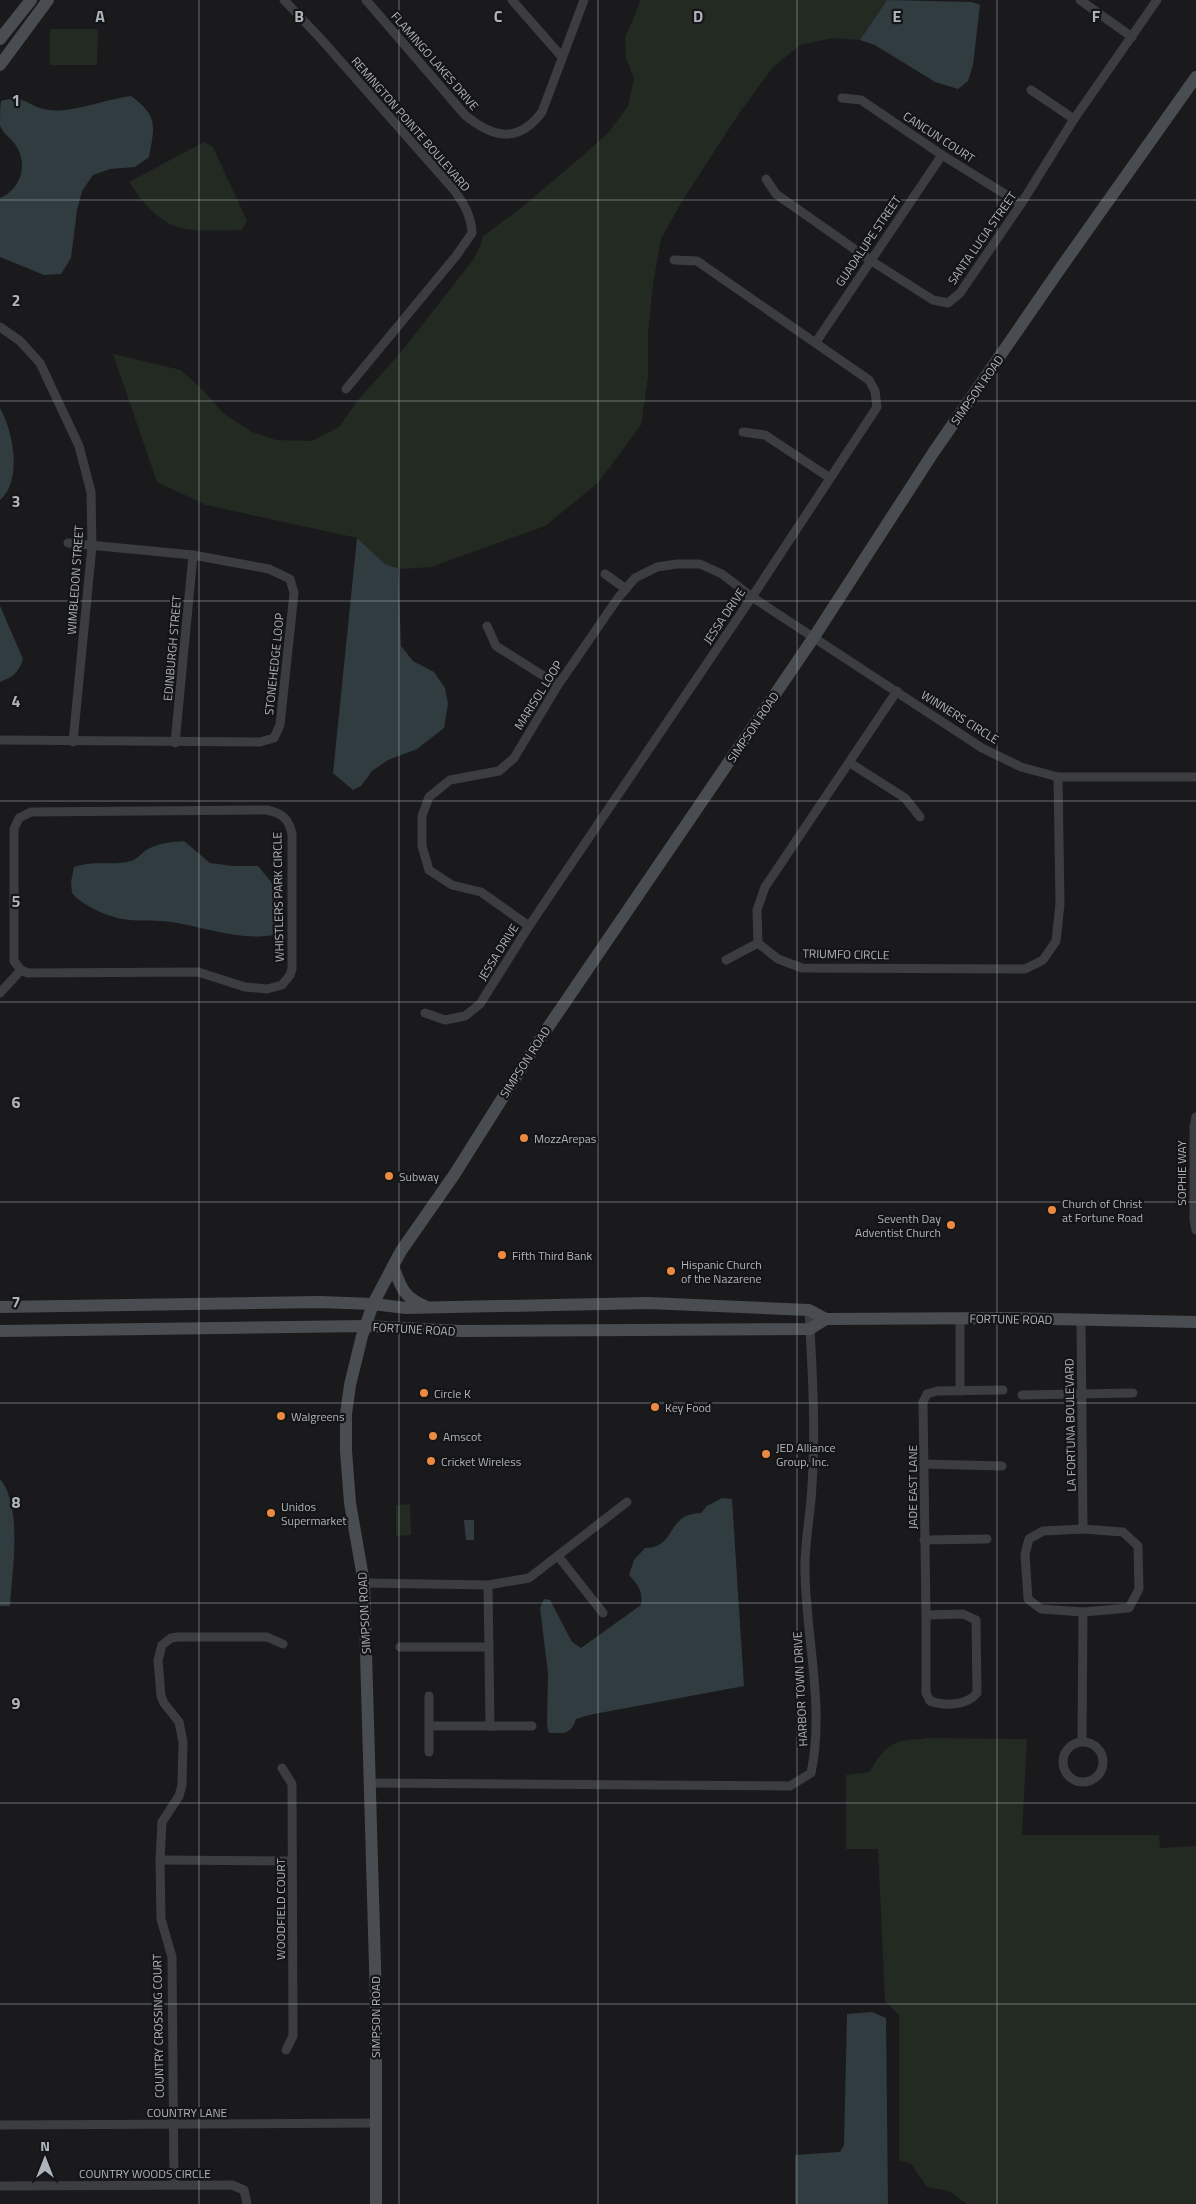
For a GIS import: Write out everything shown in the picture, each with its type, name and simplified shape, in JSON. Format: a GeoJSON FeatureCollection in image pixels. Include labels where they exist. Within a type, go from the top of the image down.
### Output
{"type":"FeatureCollection","features":[{"type":"Feature","properties":{"kind":"main road"},"geometry":{"type":"LineString","coordinates":[[2,59],[0,41],[31,0]]}},
{"type":"Feature","properties":{"kind":"main road"},"geometry":{"type":"LineString","coordinates":[[2,59],[48,0]]}},
{"type":"Feature","properties":{"kind":"main road","name":"SIMPSON ROAD"},"geometry":{"type":"LineString","coordinates":[[376,2204],[376,2001],[364,1583],[350,1503],[346,1452],[346,1414],[350,1385],[365,1326],[373,1304],[401,1251],[454,1175],[538,1042],[814,637],[933,453],[1196,77]]}},
{"type":"Feature","properties":{"kind":"main road"},"geometry":{"type":"LineString","coordinates":[[393,1266],[404,1293],[414,1301],[430,1307]]}},
{"type":"Feature","properties":{"kind":"main road","name":"FORTUNE ROAD"},"geometry":{"type":"LineString","coordinates":[[0,1307],[320,1302],[373,1304],[406,1308],[648,1303],[809,1310],[826,1319],[960,1318],[1196,1322]]}},
{"type":"Feature","properties":{"kind":"main road"},"geometry":{"type":"LineString","coordinates":[[810,1329],[826,1319]]}},
{"type":"Feature","properties":{"kind":"main road","name":"FORTUNE ROAD"},"geometry":{"type":"LineString","coordinates":[[0,1331],[365,1326],[461,1331],[810,1329]]}},
{"type":"Feature","properties":{"kind":"street","name":"REMINGTON POINTE BOULEVARD"},"geometry":{"type":"LineString","coordinates":[[284,0],[321,39],[454,190],[463,202],[471,220],[472,233],[456,256],[346,389]]}},
{"type":"Feature","properties":{"kind":"street","name":"FLAMINGO LAKES DRIVE"},"geometry":{"type":"LineString","coordinates":[[366,0],[465,115],[481,129],[490,132],[514,134],[530,126],[547,103],[584,0]]}},
{"type":"Feature","properties":{"kind":"street"},"geometry":{"type":"LineString","coordinates":[[512,0],[562,57]]}},
{"type":"Feature","properties":{"kind":"street"},"geometry":{"type":"LineString","coordinates":[[1080,0],[1132,37]]}},
{"type":"Feature","properties":{"kind":"street","name":"SANTA LUCIA STREET"},"geometry":{"type":"LineString","coordinates":[[766,180],[776,194],[870,260],[933,300],[948,303],[960,293],[1021,204],[1074,119],[1157,0]]}},
{"type":"Feature","properties":{"kind":"street"},"geometry":{"type":"LineString","coordinates":[[1031,90],[1074,119]]}},
{"type":"Feature","properties":{"kind":"street","name":"CANCUN COURT"},"geometry":{"type":"LineString","coordinates":[[842,98],[861,100],[942,155],[1021,204]]}},
{"type":"Feature","properties":{"kind":"street","name":"GUADALUPE STREET"},"geometry":{"type":"LineString","coordinates":[[816,342],[942,155]]}},
{"type":"Feature","properties":{"kind":"street","name":"JESSA DRIVE"},"geometry":{"type":"LineString","coordinates":[[425,1013],[445,1020],[466,1016],[480,1004],[529,926],[752,597],[876,407],[875,391],[869,380],[696,261],[674,260]]}},
{"type":"Feature","properties":{"kind":"street","name":"WIMBLEDON STREET"},"geometry":{"type":"LineString","coordinates":[[0,327],[20,341],[40,363],[79,446],[91,492],[92,546],[73,742]]}},
{"type":"Feature","properties":{"kind":"street"},"geometry":{"type":"LineString","coordinates":[[743,432],[765,435],[830,478]]}},
{"type":"Feature","properties":{"kind":"street","name":"STONEHEDGE LOOP"},"geometry":{"type":"LineString","coordinates":[[0,740],[175,743],[260,742],[274,738],[280,726],[294,593],[290,579],[269,568],[193,555],[68,543]]}},
{"type":"Feature","properties":{"kind":"street","name":"EDINBURGH STREET"},"geometry":{"type":"LineString","coordinates":[[175,743],[193,555]]}},
{"type":"Feature","properties":{"kind":"street","name":"MARISOL LOOP"},"geometry":{"type":"LineString","coordinates":[[529,926],[481,892],[452,885],[428,870],[422,846],[422,816],[428,797],[450,780],[499,771],[514,758],[558,686],[635,578],[657,567],[677,564],[700,564],[722,574],[752,597],[814,637]]}},
{"type":"Feature","properties":{"kind":"street"},"geometry":{"type":"LineString","coordinates":[[605,574],[626,589]]}},
{"type":"Feature","properties":{"kind":"street"},"geometry":{"type":"LineString","coordinates":[[487,626],[496,646],[558,686]]}},
{"type":"Feature","properties":{"kind":"street","name":"WINNERS CIRCLE"},"geometry":{"type":"LineString","coordinates":[[814,637],[982,748],[1022,767],[1058,777],[1196,777]]}},
{"type":"Feature","properties":{"kind":"street"},"geometry":{"type":"LineString","coordinates":[[726,960],[758,943],[757,910],[765,887],[897,691]]}},
{"type":"Feature","properties":{"kind":"street"},"geometry":{"type":"LineString","coordinates":[[850,763],[905,798],[920,817]]}},
{"type":"Feature","properties":{"kind":"street","name":"TRIUMFO CIRCLE"},"geometry":{"type":"LineString","coordinates":[[758,943],[778,959],[802,968],[1025,968],[1043,960],[1056,941],[1060,904],[1058,777]]}},
{"type":"Feature","properties":{"kind":"street","name":"WHISTLERS PARK CIRCLE"},"geometry":{"type":"LineString","coordinates":[[267,810],[281,814],[289,823],[292,834],[292,969],[282,985],[267,989],[245,987],[198,972],[28,973],[21,970],[14,961],[14,829],[19,818],[25,814],[31,812],[267,810]]}},
{"type":"Feature","properties":{"kind":"street"},"geometry":{"type":"LineString","coordinates":[[0,993],[21,970]]}},
{"type":"Feature","properties":{"kind":"street","name":"SOPHIE WAY"},"geometry":{"type":"LineString","coordinates":[[1196,1117],[1194,1127],[1194,1220],[1196,1230]]}},
{"type":"Feature","properties":{"kind":"street","name":"HARBOR TOWN DRIVE"},"geometry":{"type":"LineString","coordinates":[[371,1784],[790,1786],[812,1773],[816,1754],[816,1710],[805,1571],[812,1485],[814,1419],[809,1310]]}},
{"type":"Feature","properties":{"kind":"street"},"geometry":{"type":"LineString","coordinates":[[960,1318],[960,1390]]}},
{"type":"Feature","properties":{"kind":"street","name":"LA FORTUNA BOULEVARD"},"geometry":{"type":"LineString","coordinates":[[1081,1321],[1084,1529]]}},
{"type":"Feature","properties":{"kind":"street","name":"JADE EAST LANE"},"geometry":{"type":"LineString","coordinates":[[926,1615],[963,1614],[976,1620],[977,1693],[973,1698],[965,1702],[936,1703],[930,1701],[926,1693],[923,1402],[928,1394],[937,1391],[1003,1390]]}},
{"type":"Feature","properties":{"kind":"street"},"geometry":{"type":"LineString","coordinates":[[1022,1395],[1133,1393]]}},
{"type":"Feature","properties":{"kind":"street"},"geometry":{"type":"LineString","coordinates":[[924,1464],[1002,1466]]}},
{"type":"Feature","properties":{"kind":"street"},"geometry":{"type":"LineString","coordinates":[[364,1583],[488,1585],[529,1578],[626,1502]]}},
{"type":"Feature","properties":{"kind":"street"},"geometry":{"type":"LineString","coordinates":[[1084,1529],[1122,1532],[1138,1546],[1139,1589],[1129,1608],[1083,1612],[1041,1609],[1028,1599],[1025,1554],[1029,1539],[1043,1530],[1084,1529]]}},
{"type":"Feature","properties":{"kind":"street"},"geometry":{"type":"LineString","coordinates":[[924,1540],[987,1539]]}},
{"type":"Feature","properties":{"kind":"street"},"geometry":{"type":"LineString","coordinates":[[558,1556],[604,1613]]}},
{"type":"Feature","properties":{"kind":"street"},"geometry":{"type":"LineString","coordinates":[[488,1585],[490,1726]]}},
{"type":"Feature","properties":{"kind":"street"},"geometry":{"type":"LineString","coordinates":[[1082,1741],[1083,1612]]}},
{"type":"Feature","properties":{"kind":"street","name":"COUNTRY CROSSING COURT"},"geometry":{"type":"LineString","coordinates":[[174,2186],[172,1958],[161,1920],[160,1860],[162,1822],[179,1796],[182,1785],[183,1742],[179,1722],[164,1703],[159,1688],[158,1660],[162,1645],[171,1638],[267,1637],[283,1644]]}},
{"type":"Feature","properties":{"kind":"street"},"geometry":{"type":"LineString","coordinates":[[400,1647],[489,1647]]}},
{"type":"Feature","properties":{"kind":"street"},"geometry":{"type":"LineString","coordinates":[[429,1752],[430,1696]]}},
{"type":"Feature","properties":{"kind":"street"},"geometry":{"type":"LineString","coordinates":[[429,1726],[532,1726]]}},
{"type":"Feature","properties":{"kind":"street"},"geometry":{"type":"LineString","coordinates":[[1082,1741],[1096,1746],[1103,1757],[1103,1764],[1097,1776],[1084,1782],[1067,1774],[1063,1762],[1066,1750],[1070,1746],[1082,1741]]}},
{"type":"Feature","properties":{"kind":"street","name":"WOODFIELD COURT"},"geometry":{"type":"LineString","coordinates":[[282,1768],[292,1784],[294,2036],[286,2050]]}},
{"type":"Feature","properties":{"kind":"street"},"geometry":{"type":"LineString","coordinates":[[160,1860],[292,1861]]}},
{"type":"Feature","properties":{"kind":"street","name":"COUNTRY LANE"},"geometry":{"type":"LineString","coordinates":[[0,2125],[375,2122]]}},
{"type":"Feature","properties":{"kind":"street","name":"COUNTRY WOODS CIRCLE"},"geometry":{"type":"LineString","coordinates":[[0,2186],[232,2185],[244,2190],[247,2204]]}},
{"type":"Feature","properties":{"kind":"shaded area"},"geometry":{"type":"Polygon","coordinates":[[[641,0],[887,0],[860,40],[833,38],[800,45],[773,67],[740,112],[684,198],[661,239],[653,284],[648,334],[648,378],[641,425],[598,483],[545,526],[431,567],[403,569],[385,564],[357,538],[206,505],[157,482],[113,354],[181,370],[204,391],[223,413],[252,432],[276,440],[312,441],[339,427],[358,400],[401,352],[473,260],[481,244],[482,237],[521,208],[608,133],[628,106],[634,78],[626,58],[625,38],[641,0]]]}},
{"type":"Feature","properties":{"kind":"shaded area"},"geometry":{"type":"Polygon","coordinates":[[[887,0],[972,2],[980,5],[973,65],[968,81],[958,89],[935,82],[875,45],[860,40],[887,0]]]}},
{"type":"Feature","properties":{"kind":"shaded area"},"geometry":{"type":"Polygon","coordinates":[[[50,29],[98,29],[97,65],[50,65],[50,29]]]}},
{"type":"Feature","properties":{"kind":"shaded area"},"geometry":{"type":"Polygon","coordinates":[[[131,96],[146,109],[152,122],[153,137],[149,157],[135,167],[110,169],[93,175],[82,191],[77,210],[71,258],[61,274],[44,275],[0,257],[0,198],[14,188],[21,174],[22,166],[19,150],[0,125],[1,101],[17,99],[42,109],[69,110],[131,96]]]}},
{"type":"Feature","properties":{"kind":"shaded area"},"geometry":{"type":"Polygon","coordinates":[[[204,142],[213,147],[247,221],[242,230],[204,231],[177,227],[165,221],[154,212],[142,200],[129,182],[204,142]]]}},
{"type":"Feature","properties":{"kind":"shaded area"},"geometry":{"type":"Polygon","coordinates":[[[0,408],[9,429],[14,455],[14,468],[12,480],[0,500],[0,408]]]}},
{"type":"Feature","properties":{"kind":"shaded area"},"geometry":{"type":"Polygon","coordinates":[[[357,538],[385,564],[398,568],[401,646],[413,661],[434,672],[445,688],[448,704],[444,728],[417,749],[388,760],[372,771],[361,786],[353,790],[333,773],[357,538]]]}},
{"type":"Feature","properties":{"kind":"shaded area"},"geometry":{"type":"Polygon","coordinates":[[[0,606],[23,659],[15,674],[0,682],[0,606]]]}},
{"type":"Feature","properties":{"kind":"shaded area"},"geometry":{"type":"Polygon","coordinates":[[[184,841],[210,863],[233,866],[258,866],[272,883],[281,909],[273,935],[235,935],[171,922],[118,918],[90,907],[72,893],[71,882],[74,867],[131,861],[154,846],[184,841]]]}},
{"type":"Feature","properties":{"kind":"shaded area"},"geometry":{"type":"Polygon","coordinates":[[[0,1479],[12,1505],[14,1522],[14,1558],[10,1606],[0,1606],[0,1479]]]}},
{"type":"Feature","properties":{"kind":"shaded area"},"geometry":{"type":"Polygon","coordinates":[[[722,1498],[732,1499],[744,1686],[589,1715],[576,1719],[572,1728],[566,1732],[549,1733],[547,1725],[548,1673],[540,1608],[544,1599],[550,1600],[572,1642],[581,1648],[641,1605],[639,1588],[629,1575],[634,1560],[645,1548],[655,1547],[662,1543],[682,1519],[701,1513],[707,1506],[722,1498]]]}},
{"type":"Feature","properties":{"kind":"shaded area"},"geometry":{"type":"Polygon","coordinates":[[[410,1504],[411,1535],[396,1536],[396,1505],[410,1504]]]}},
{"type":"Feature","properties":{"kind":"shaded area"},"geometry":{"type":"Polygon","coordinates":[[[464,1520],[474,1520],[474,1540],[466,1540],[464,1520]]]}},
{"type":"Feature","properties":{"kind":"shaded area"},"geometry":{"type":"Polygon","coordinates":[[[926,1738],[1027,1739],[1022,1835],[1159,1835],[1160,1848],[1196,1846],[1196,2204],[967,2204],[949,2191],[927,2187],[911,2164],[899,2160],[899,2015],[885,2001],[878,1849],[846,1849],[846,1775],[870,1772],[880,1755],[894,1744],[907,1740],[926,1738]]]}},
{"type":"Feature","properties":{"kind":"shaded area"},"geometry":{"type":"Polygon","coordinates":[[[872,2012],[886,2018],[888,2204],[795,2204],[795,2155],[840,2152],[844,2145],[847,2014],[872,2012]]]}},
{"type":"Feature","properties":{"kind":"place","name":"MozzArepas"},"geometry":{"type":"Point","coordinates":[524,1138]}},
{"type":"Feature","properties":{"kind":"place","name":"Subway"},"geometry":{"type":"Point","coordinates":[389,1176]}},
{"type":"Feature","properties":{"kind":"place","name":"Church of Christ at Fortune Road"},"geometry":{"type":"Point","coordinates":[1052,1210]}},
{"type":"Feature","properties":{"kind":"place","name":"Seventh Day Adventist Church"},"geometry":{"type":"Point","coordinates":[951,1225]}},
{"type":"Feature","properties":{"kind":"place","name":"Fifth Third Bank"},"geometry":{"type":"Point","coordinates":[502,1255]}},
{"type":"Feature","properties":{"kind":"place","name":"Hispanic Church of the Nazarene"},"geometry":{"type":"Point","coordinates":[671,1271]}},
{"type":"Feature","properties":{"kind":"place","name":"Circle K"},"geometry":{"type":"Point","coordinates":[424,1393]}},
{"type":"Feature","properties":{"kind":"place","name":"Key Food"},"geometry":{"type":"Point","coordinates":[655,1407]}},
{"type":"Feature","properties":{"kind":"place","name":"Walgreens"},"geometry":{"type":"Point","coordinates":[281,1416]}},
{"type":"Feature","properties":{"kind":"place","name":"Amscot"},"geometry":{"type":"Point","coordinates":[433,1436]}},
{"type":"Feature","properties":{"kind":"place","name":"JED Alliance Group, Inc."},"geometry":{"type":"Point","coordinates":[766,1454]}},
{"type":"Feature","properties":{"kind":"place","name":"Cricket Wireless"},"geometry":{"type":"Point","coordinates":[431,1461]}},
{"type":"Feature","properties":{"kind":"place","name":"Unidos Supermarket"},"geometry":{"type":"Point","coordinates":[271,1513]}}]}
